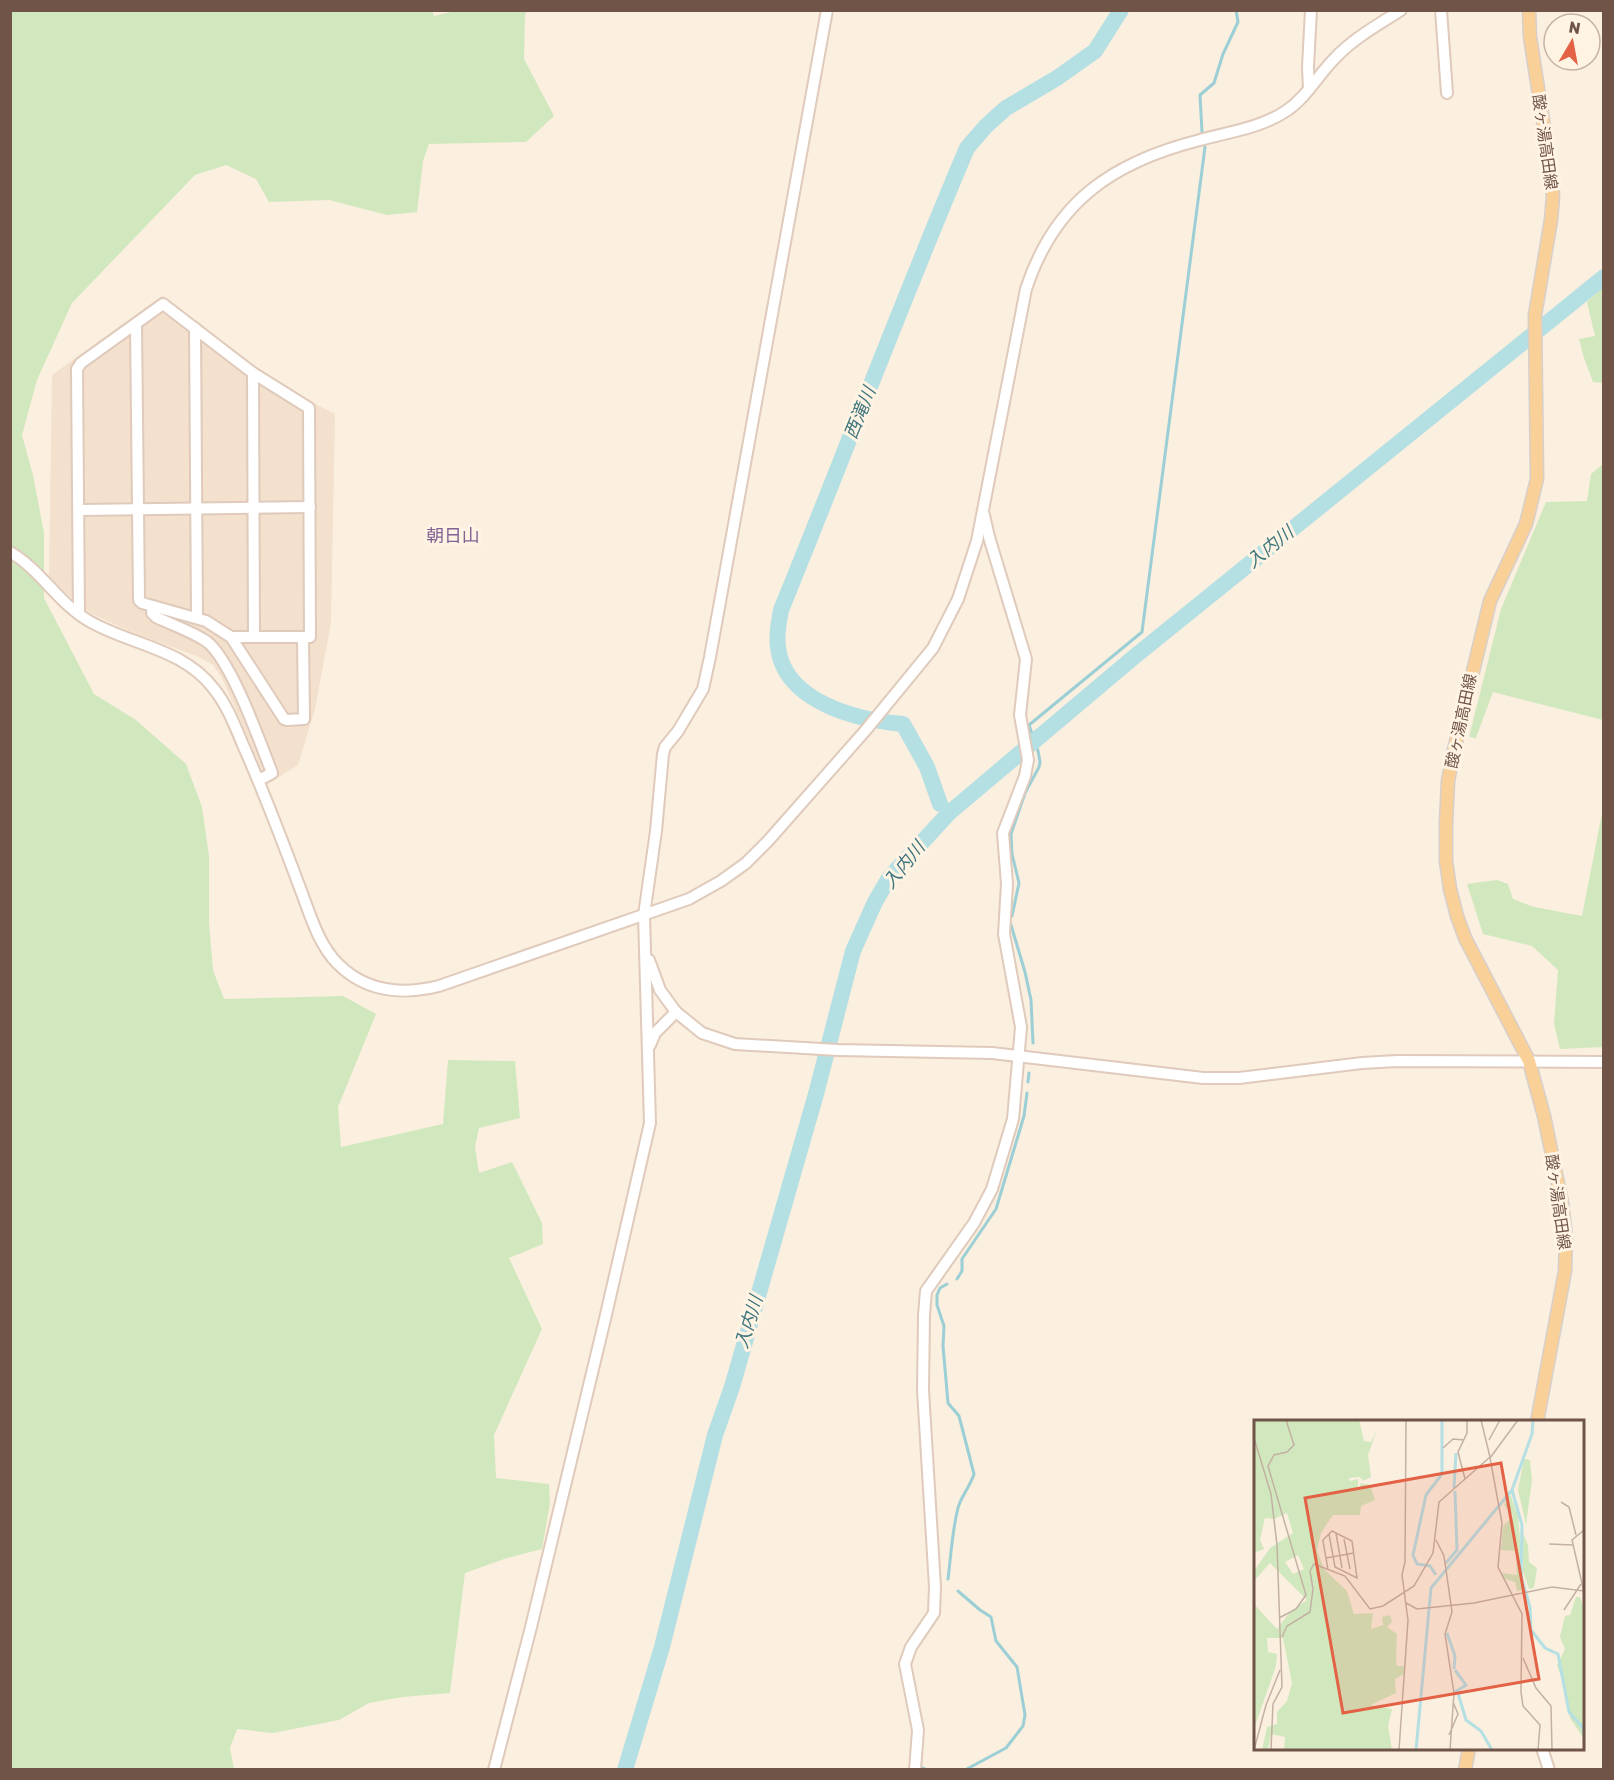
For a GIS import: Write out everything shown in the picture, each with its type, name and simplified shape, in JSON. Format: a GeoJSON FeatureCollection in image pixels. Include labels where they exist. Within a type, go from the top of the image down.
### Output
{"type":"FeatureCollection","features":[{"type":"Feature","properties":{"kind":"main road","name":"酸ヶ湯高田線"},"geometry":{"type":"LineString","coordinates":[[1529,10],[1530,37],[1553,198],[1535,315],[1537,479],[1526,524],[1487,611],[1448,781],[1446,861],[1457,916],[1466,938],[1529,1061],[1544,1116],[1562,1203],[1566,1238],[1565,1271],[1537,1420]]}},
{"type":"Feature","properties":{"kind":"main road"},"geometry":{"type":"LineString","coordinates":[[1465,1770],[1469,1750]]}},
{"type":"Feature","properties":{"kind":"street"},"geometry":{"type":"LineString","coordinates":[[494,1770],[531,1628],[650,1123],[644,915],[656,831],[663,754],[665,747],[678,731],[703,689],[826,10]]}},
{"type":"Feature","properties":{"kind":"street"},"geometry":{"type":"LineString","coordinates":[[1309,89],[1308,44],[1311,10]]}},
{"type":"Feature","properties":{"kind":"street"},"geometry":{"type":"LineString","coordinates":[[10,552],[31,568],[79,614],[98,626],[178,657],[201,674],[214,688],[225,705],[259,780],[324,946],[346,971],[374,987],[407,992],[439,986],[689,899],[721,881],[746,863],[768,842],[865,731],[933,648],[958,598],[977,541],[1026,289],[1049,237],[1062,220],[1087,193],[1128,165],[1165,149],[1248,128],[1286,111],[1355,39],[1401,10]]}},
{"type":"Feature","properties":{"kind":"street"},"geometry":{"type":"LineString","coordinates":[[1441,10],[1447,93]]}},
{"type":"Feature","properties":{"kind":"street"},"geometry":{"type":"LineString","coordinates":[[79,614],[78,366],[163,304],[253,373],[309,408],[310,637],[231,637]]}},
{"type":"Feature","properties":{"kind":"street"},"geometry":{"type":"LineString","coordinates":[[136,324],[139,600],[142,603],[213,624],[231,637],[284,719],[287,720],[304,719],[303,638]]}},
{"type":"Feature","properties":{"kind":"street"},"geometry":{"type":"LineString","coordinates":[[195,328],[197,618]]}},
{"type":"Feature","properties":{"kind":"street"},"geometry":{"type":"LineString","coordinates":[[253,373],[254,637]]}},
{"type":"Feature","properties":{"kind":"street"},"geometry":{"type":"LineString","coordinates":[[79,510],[310,507]]}},
{"type":"Feature","properties":{"kind":"street"},"geometry":{"type":"LineString","coordinates":[[915,1770],[918,1730],[905,1664],[911,1647],[934,1613],[935,1587],[923,1390],[926,1291],[974,1223],[992,1189],[1013,1119],[1021,1027],[1004,934],[1007,885],[1003,833],[1025,776],[1028,760],[1020,715],[1026,659],[989,537],[984,512]]}},
{"type":"Feature","properties":{"kind":"street"},"geometry":{"type":"LineString","coordinates":[[153,606],[152,613],[156,617],[207,642],[219,655],[241,698],[272,773],[259,780]]}},
{"type":"Feature","properties":{"kind":"street"},"geometry":{"type":"LineString","coordinates":[[645,945],[660,990],[676,1012],[702,1033],[735,1044],[838,1050],[992,1053],[1212,1078],[1239,1078],[1397,1061],[1604,1062]]}},
{"type":"Feature","properties":{"kind":"street"},"geometry":{"type":"LineString","coordinates":[[648,1051],[655,1033],[676,1012]]}},
{"type":"Feature","properties":{"kind":"street"},"geometry":{"type":"LineString","coordinates":[[1542,1750],[1550,1770]]}},
{"type":"Feature","properties":{"kind":"shaded area"},"geometry":{"type":"Polygon","coordinates":[[[162,296],[270,381],[335,414],[331,623],[315,709],[298,765],[268,784],[222,678],[213,665],[199,657],[129,631],[90,613],[49,579],[52,375],[162,296]]]}},
{"type":"Feature","properties":{"kind":"green space"},"geometry":{"type":"Polygon","coordinates":[[[432,10],[434,16],[455,11],[527,11],[524,59],[554,116],[526,142],[429,144],[423,161],[417,212],[387,215],[329,200],[269,202],[256,179],[226,165],[195,175],[72,303],[37,380],[22,435],[33,475],[44,533],[44,598],[94,694],[136,720],[186,764],[202,807],[209,856],[209,923],[213,970],[224,999],[343,996],[376,1014],[338,1107],[341,1147],[443,1124],[448,1060],[515,1061],[520,1118],[479,1128],[475,1147],[479,1173],[512,1162],[542,1223],[543,1244],[509,1258],[542,1329],[494,1435],[496,1478],[549,1484],[550,1503],[542,1549],[507,1558],[465,1573],[450,1693],[402,1697],[369,1703],[339,1720],[273,1733],[237,1729],[230,1748],[234,1769],[11,1770],[11,11],[432,10]]]}},
{"type":"Feature","properties":{"kind":"green space"},"geometry":{"type":"Polygon","coordinates":[[[1603,288],[1603,383],[1593,382],[1579,339],[1595,336],[1587,302],[1603,288]]]}},
{"type":"Feature","properties":{"kind":"green space"},"geometry":{"type":"Polygon","coordinates":[[[1603,464],[1603,720],[1493,692],[1476,738],[1469,737],[1501,609],[1546,502],[1587,501],[1591,474],[1603,464]]]}},
{"type":"Feature","properties":{"kind":"green space"},"geometry":{"type":"Polygon","coordinates":[[[1603,808],[1603,1047],[1560,1049],[1554,1024],[1558,970],[1532,946],[1483,934],[1467,884],[1497,880],[1508,884],[1513,899],[1534,907],[1582,916],[1603,808]]]}},
{"type":"Feature","properties":{"kind":"waterway","name":"西滝川"},"geometry":{"type":"LineString","coordinates":[[940,804],[927,767],[903,724],[865,718],[826,705],[794,682],[783,666],[778,647],[781,610],[967,148],[1006,108],[1057,78],[1095,51],[1121,10]]}},
{"type":"Feature","properties":{"kind":"waterway"},"geometry":{"type":"LineString","coordinates":[[1202,132],[1200,95],[1214,83],[1223,54],[1238,22],[1236,10]]}},
{"type":"Feature","properties":{"kind":"waterway"},"geometry":{"type":"LineString","coordinates":[[1012,916],[1019,883],[1012,854],[1011,834],[1025,793],[1040,762],[1029,725],[1142,632],[1205,147]]}},
{"type":"Feature","properties":{"kind":"waterway","name":"入内川"},"geometry":{"type":"LineString","coordinates":[[625,1770],[662,1647],[715,1435],[732,1387],[816,1094],[853,951],[875,902],[889,878],[949,813],[1134,657],[1604,277]]}},
{"type":"Feature","properties":{"kind":"waterway"},"geometry":{"type":"LineString","coordinates":[[1011,925],[1031,1000],[1033,1043]]}},
{"type":"Feature","properties":{"kind":"waterway"},"geometry":{"type":"LineString","coordinates":[[1028,1082],[1029,1073]]}},
{"type":"Feature","properties":{"kind":"waterway"},"geometry":{"type":"LineString","coordinates":[[957,1279],[962,1271],[962,1259],[996,1209],[1024,1116],[1027,1093]]}},
{"type":"Feature","properties":{"kind":"waterway"},"geometry":{"type":"LineString","coordinates":[[947,1284],[940,1288],[937,1305],[944,1326],[943,1346],[948,1403],[959,1416],[974,1474],[958,1508],[948,1579]]}},
{"type":"Feature","properties":{"kind":"waterway"},"geometry":{"type":"LineString","coordinates":[[958,1591],[991,1617],[996,1641],[1017,1667],[1025,1715],[1023,1726],[1006,1748],[965,1770]]}},
{"type":"Feature","properties":{"kind":"waterway"},"geometry":{"type":"LineString","coordinates":[[923,1768],[927,1770]]}},
{"type":"Feature","properties":{"kind":"district","name":"朝日山"},"geometry":{"type":"Point","coordinates":[453,536]}}]}
